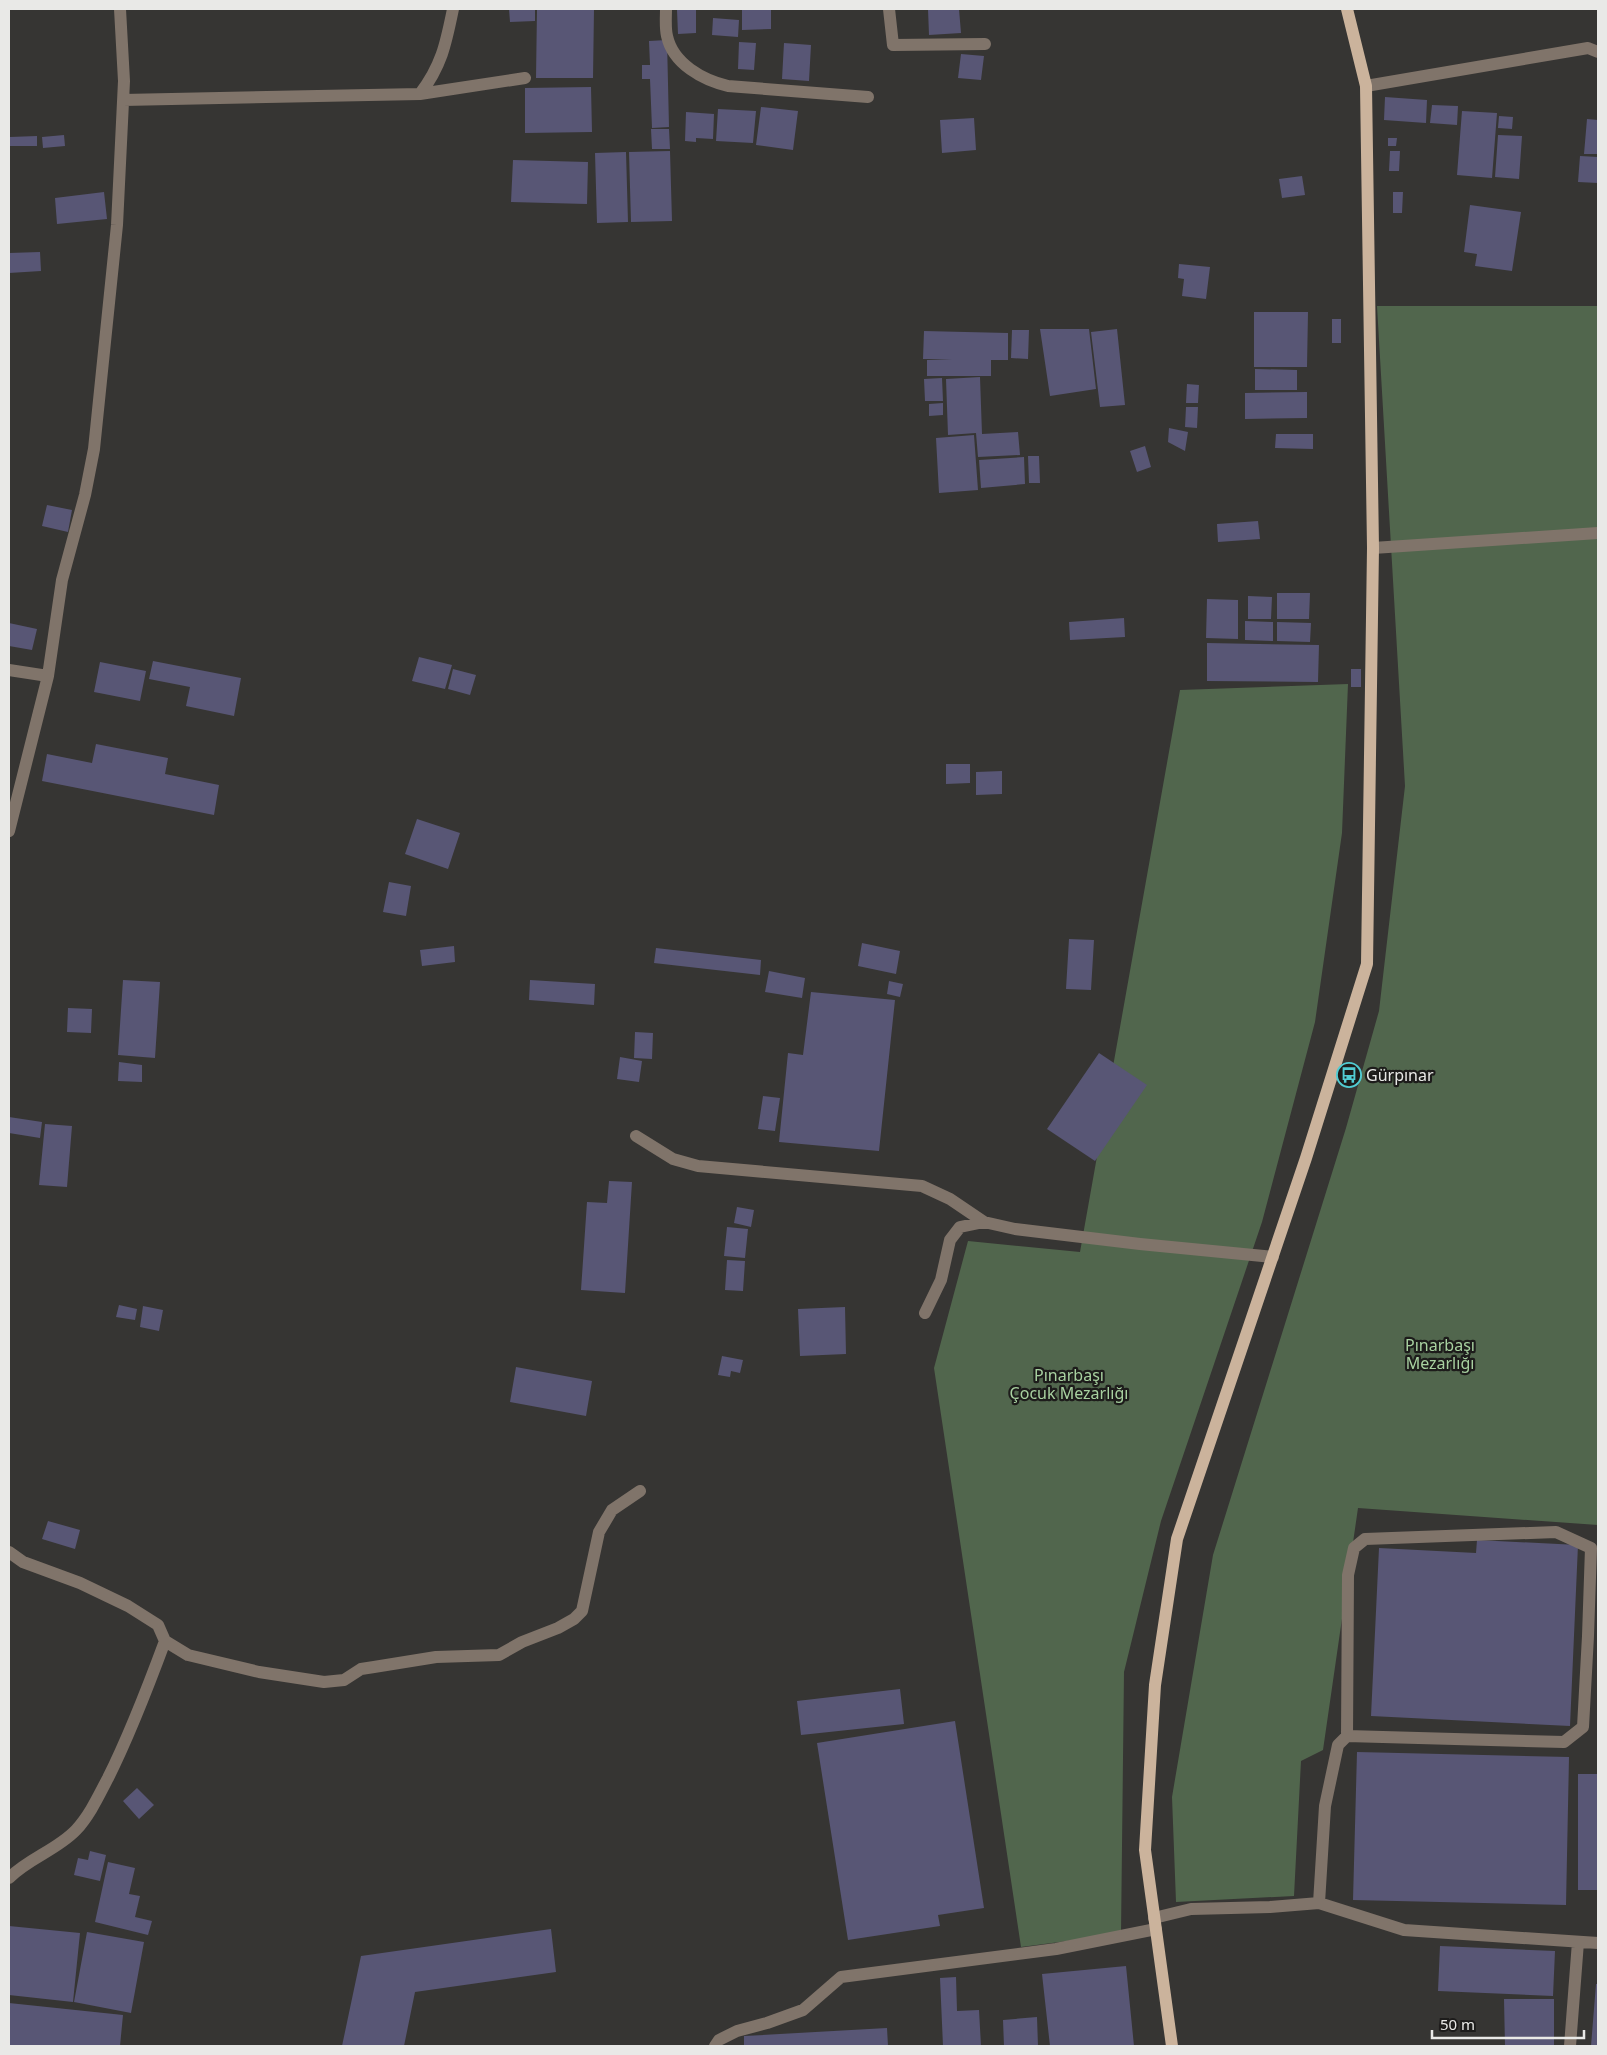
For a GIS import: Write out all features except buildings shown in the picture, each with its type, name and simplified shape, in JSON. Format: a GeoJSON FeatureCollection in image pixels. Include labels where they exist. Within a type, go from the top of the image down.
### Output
{"type":"FeatureCollection","features":[{"type":"Feature","properties":{"kind":"main road"},"geometry":{"type":"LineString","coordinates":[[1172,2046],[1145,1850],[1155,1685],[1177,1539],[1273,1257],[1367,964],[1373,548],[1366,86],[1347,9]]}},
{"type":"Feature","properties":{"kind":"street"},"geometry":{"type":"LineString","coordinates":[[9,831],[48,676],[62,580],[85,495],[94,449],[117,225],[124,81],[120,9]]}},
{"type":"Feature","properties":{"kind":"street"},"geometry":{"type":"LineString","coordinates":[[420,94],[434,76],[445,46],[453,9]]}},
{"type":"Feature","properties":{"kind":"street"},"geometry":{"type":"LineString","coordinates":[[666,9],[667,36],[672,48],[687,67],[707,80],[728,86],[868,97]]}},
{"type":"Feature","properties":{"kind":"street"},"geometry":{"type":"LineString","coordinates":[[889,9],[893,46],[985,44]]}},
{"type":"Feature","properties":{"kind":"street"},"geometry":{"type":"LineString","coordinates":[[1366,86],[1588,48],[1598,52]]}},
{"type":"Feature","properties":{"kind":"street"},"geometry":{"type":"LineString","coordinates":[[123,100],[420,94],[525,78]]}},
{"type":"Feature","properties":{"kind":"street"},"geometry":{"type":"LineString","coordinates":[[1373,548],[1598,534]]}},
{"type":"Feature","properties":{"kind":"street"},"geometry":{"type":"LineString","coordinates":[[9,670],[48,676]]}},
{"type":"Feature","properties":{"kind":"street"},"geometry":{"type":"LineString","coordinates":[[636,1136],[673,1159],[698,1166],[922,1186],[950,1199],[984,1222],[1015,1229],[1273,1257]]}},
{"type":"Feature","properties":{"kind":"street"},"geometry":{"type":"LineString","coordinates":[[925,1313],[941,1280],[950,1240],[960,1227],[984,1222]]}},
{"type":"Feature","properties":{"kind":"street"},"geometry":{"type":"LineString","coordinates":[[9,1552],[23,1562],[80,1583],[128,1606],[158,1625],[165,1641],[188,1655],[259,1672],[324,1682],[344,1680],[361,1669],[436,1657],[499,1655],[522,1642],[558,1628],[574,1619],[582,1611],[599,1532],[612,1510],[640,1491]]}},
{"type":"Feature","properties":{"kind":"street"},"geometry":{"type":"LineString","coordinates":[[1319,1903],[1325,1806],[1338,1744],[1347,1736],[1564,1742],[1583,1728],[1591,1548],[1556,1532],[1366,1539],[1354,1548],[1348,1575],[1347,1736]]}},
{"type":"Feature","properties":{"kind":"street"},"geometry":{"type":"LineString","coordinates":[[9,1878],[21,1866],[64,1842],[78,1828],[95,1802],[120,1753],[165,1641]]}},
{"type":"Feature","properties":{"kind":"street"},"geometry":{"type":"LineString","coordinates":[[715,2046],[719,2040],[737,2031],[803,2010],[842,1977],[1056,1949],[1155,1923],[1191,1909],[1270,1907],[1319,1903],[1404,1930],[1598,1943]]}},
{"type":"Feature","properties":{"kind":"street"},"geometry":{"type":"LineString","coordinates":[[1570,2046],[1578,1942]]}},
{"type":"Feature","properties":{"kind":"green space","name":"Pınarbaşı Mezarlığı"},"geometry":{"type":"Polygon","coordinates":[[[1377,306],[1598,306],[1598,1525],[1358,1508],[1323,1750],[1301,1761],[1294,1896],[1176,1902],[1172,1797],[1213,1555],[1346,1128],[1379,1011],[1405,786],[1377,306]]]}},
{"type":"Feature","properties":{"kind":"green space","name":"Pınarbaşı Çocuk Mezarlığı"},"geometry":{"type":"Polygon","coordinates":[[[1348,684],[1342,833],[1315,1022],[1262,1222],[1161,1521],[1124,1672],[1121,1934],[1021,1947],[934,1368],[968,1241],[1080,1252],[1180,690],[1348,684]]]}},
{"type":"Feature","properties":{"kind":"place","name":"Gürpınar"},"geometry":{"type":"Point","coordinates":[1349,1075]}}]}
